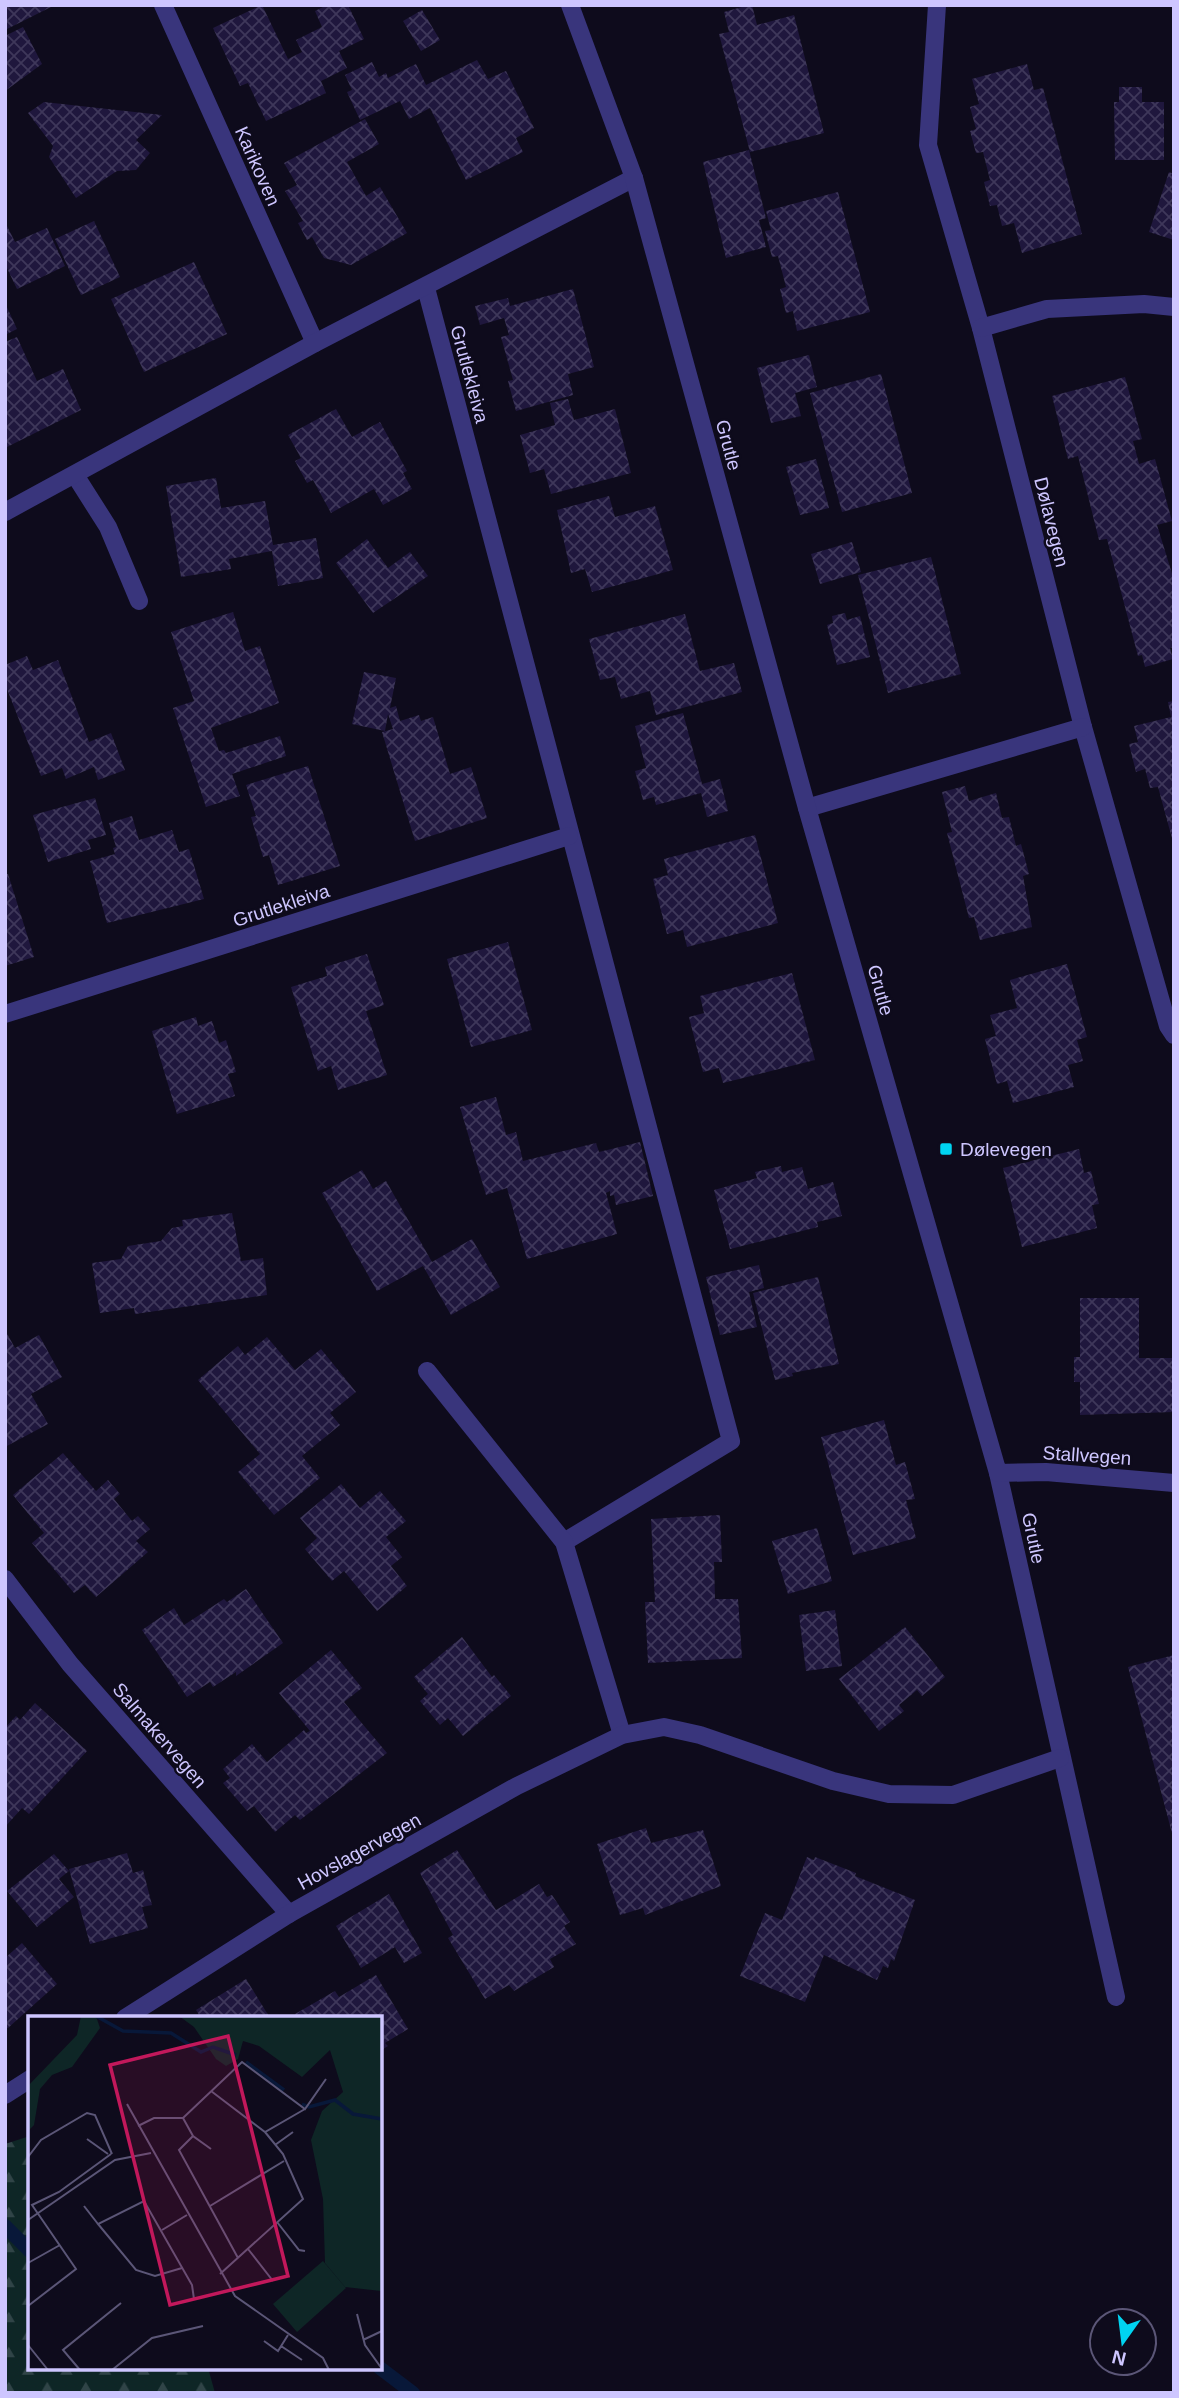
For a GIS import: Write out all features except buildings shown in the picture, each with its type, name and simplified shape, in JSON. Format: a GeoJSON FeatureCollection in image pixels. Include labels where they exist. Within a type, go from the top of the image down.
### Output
{"type":"FeatureCollection","features":[{"type":"Feature","properties":{"kind":"street","name":"Karikoven"},"geometry":{"type":"LineString","coordinates":[[163,5],[315,343]]}},
{"type":"Feature","properties":{"kind":"street","name":"Grutle"},"geometry":{"type":"LineString","coordinates":[[570,5],[634,178],[807,808],[998,1473],[1060,1758],[1116,1997]]}},
{"type":"Feature","properties":{"kind":"street","name":"Dølavegen"},"geometry":{"type":"LineString","coordinates":[[937,5],[928,145],[981,328],[1083,727],[1164,1013],[1174,1035]]}},
{"type":"Feature","properties":{"kind":"street"},"geometry":{"type":"LineString","coordinates":[[5,512],[315,343],[426,288],[634,178]]}},
{"type":"Feature","properties":{"kind":"street","name":"Grutlekleiva"},"geometry":{"type":"LineString","coordinates":[[426,288],[731,1441],[564,1542]]}},
{"type":"Feature","properties":{"kind":"street"},"geometry":{"type":"LineString","coordinates":[[981,328],[1047,309],[1144,304],[1174,307]]}},
{"type":"Feature","properties":{"kind":"street"},"geometry":{"type":"LineString","coordinates":[[75,475],[108,527],[139,601]]}},
{"type":"Feature","properties":{"kind":"street"},"geometry":{"type":"LineString","coordinates":[[807,808],[1083,727]]}},
{"type":"Feature","properties":{"kind":"street","name":"Grutlekleiva"},"geometry":{"type":"LineString","coordinates":[[5,1014],[569,836]]}},
{"type":"Feature","properties":{"kind":"street"},"geometry":{"type":"LineString","coordinates":[[427,1371],[564,1542],[622,1735]]}},
{"type":"Feature","properties":{"kind":"street","name":"Stallvegen"},"geometry":{"type":"LineString","coordinates":[[998,1473],[1046,1472],[1174,1483]]}},
{"type":"Feature","properties":{"kind":"street","name":"Salmakervegen"},"geometry":{"type":"LineString","coordinates":[[5,1579],[70,1664],[289,1914]]}},
{"type":"Feature","properties":{"kind":"street","name":"Hovslagervegen"},"geometry":{"type":"LineString","coordinates":[[128,2016],[289,1914],[516,1787],[622,1735],[664,1727],[700,1735],[833,1781],[889,1794],[953,1795],[1060,1758]]}},
{"type":"Feature","properties":{"kind":"street"},"geometry":{"type":"LineString","coordinates":[[5,2095],[28,2080]]}},
{"type":"Feature","properties":{"kind":"green space"},"geometry":{"type":"Polygon","coordinates":[[[28,2137],[28,2370],[209,2370],[215,2393],[5,2393],[5,2144],[28,2137]]]}},
{"type":"Feature","properties":{"kind":"waterway"},"geometry":{"type":"LineString","coordinates":[[5,2226],[28,2249]]}},
{"type":"Feature","properties":{"kind":"waterway"},"geometry":{"type":"LineString","coordinates":[[382,2370],[413,2393]]}},
{"type":"Feature","properties":{"kind":"place","name":"Dølevegen"},"geometry":{"type":"Point","coordinates":[946,1149]}}]}
